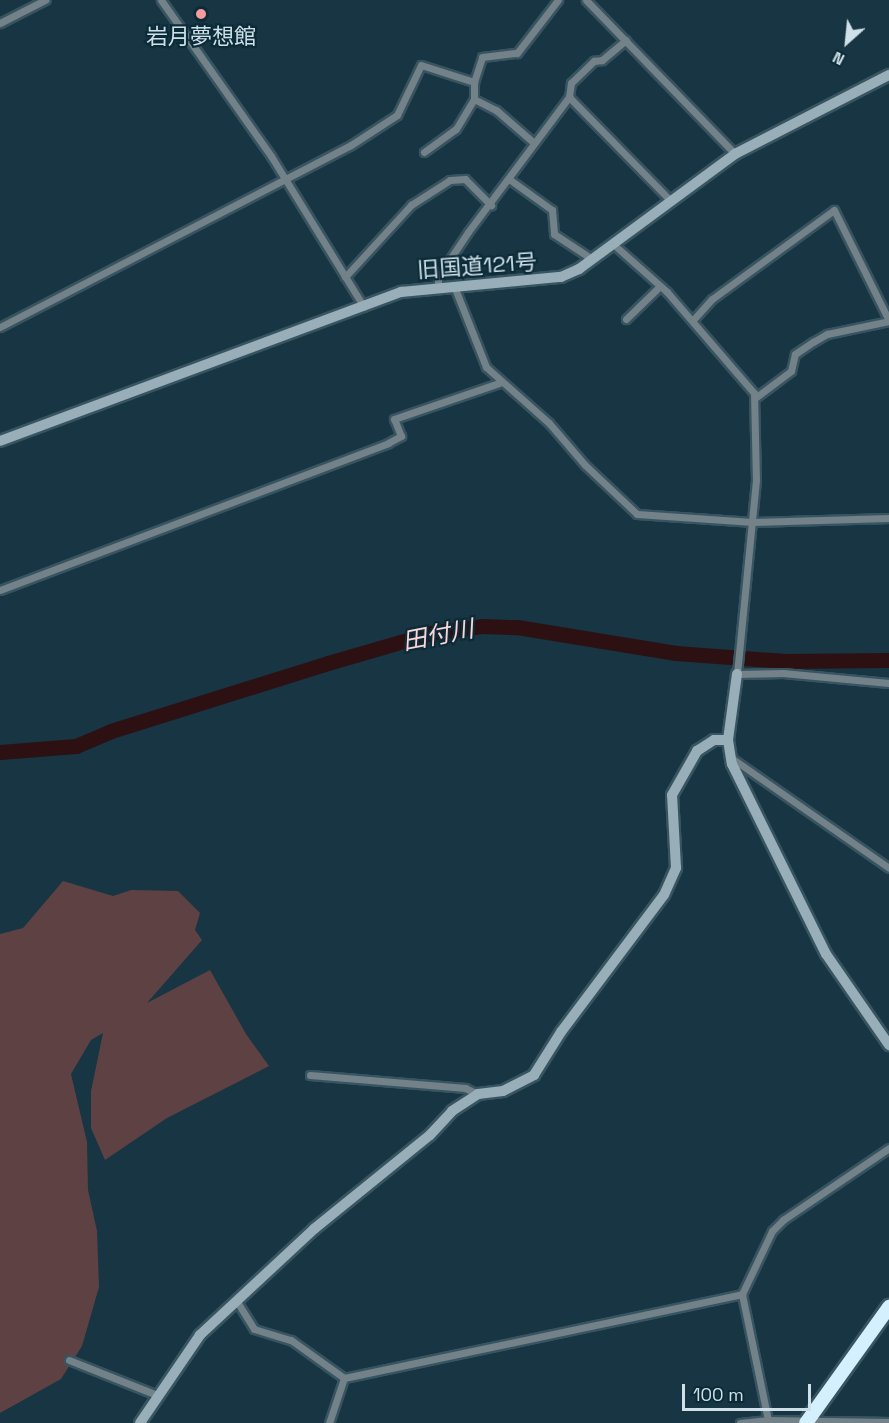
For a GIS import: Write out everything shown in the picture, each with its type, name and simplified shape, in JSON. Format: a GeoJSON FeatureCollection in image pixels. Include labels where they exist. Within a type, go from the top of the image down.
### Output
{"type":"FeatureCollection","features":[{"type":"Feature","properties":{"kind":"highway"},"geometry":{"type":"LineString","coordinates":[[807,1421],[889,1307]]}},
{"type":"Feature","properties":{"kind":"street"},"geometry":{"type":"LineString","coordinates":[[0,23],[45,0]]}},
{"type":"Feature","properties":{"kind":"street"},"geometry":{"type":"LineString","coordinates":[[161,0],[286,179],[364,307]]}},
{"type":"Feature","properties":{"kind":"street"},"geometry":{"type":"LineString","coordinates":[[424,152],[456,129],[474,99],[474,82],[482,57],[517,53],[558,0]]}},
{"type":"Feature","properties":{"kind":"street"},"geometry":{"type":"LineString","coordinates":[[586,0],[735,154]]}},
{"type":"Feature","properties":{"kind":"street"},"geometry":{"type":"LineString","coordinates":[[438,287],[438,277],[491,205],[533,142],[569,97],[571,83],[594,61],[602,60],[626,40]]}},
{"type":"Feature","properties":{"kind":"street"},"geometry":{"type":"LineString","coordinates":[[0,327],[286,179],[397,115],[421,65],[474,82]]}},
{"type":"Feature","properties":{"kind":"street","name":"旧国道121号"},"geometry":{"type":"LineString","coordinates":[[0,441],[401,292],[438,287],[551,280],[592,259],[735,154],[889,75]]}},
{"type":"Feature","properties":{"kind":"street"},"geometry":{"type":"LineString","coordinates":[[569,97],[670,200]]}},
{"type":"Feature","properties":{"kind":"street"},"geometry":{"type":"LineString","coordinates":[[474,99],[496,110],[533,142]]}},
{"type":"Feature","properties":{"kind":"street"},"geometry":{"type":"LineString","coordinates":[[345,277],[411,205],[450,180],[465,179],[491,205]]}},
{"type":"Feature","properties":{"kind":"street"},"geometry":{"type":"LineString","coordinates":[[509,179],[552,210],[554,234],[592,259]]}},
{"type":"Feature","properties":{"kind":"street"},"geometry":{"type":"LineString","coordinates":[[693,320],[712,298],[834,210],[889,321],[843,330],[813,342],[795,354],[788,373],[755,398]]}},
{"type":"Feature","properties":{"kind":"street"},"geometry":{"type":"LineString","coordinates":[[612,243],[660,286],[693,320],[749,382],[755,398],[753,522],[728,740],[730,757],[815,933],[889,1045]]}},
{"type":"Feature","properties":{"kind":"street"},"geometry":{"type":"LineString","coordinates":[[454,286],[477,352],[499,383],[549,423],[585,465],[637,514],[753,522],[889,518]]}},
{"type":"Feature","properties":{"kind":"street"},"geometry":{"type":"LineString","coordinates":[[626,319],[660,286]]}},
{"type":"Feature","properties":{"kind":"street"},"geometry":{"type":"LineString","coordinates":[[0,590],[388,443],[401,436],[394,418],[499,383]]}},
{"type":"Feature","properties":{"kind":"street"},"geometry":{"type":"LineString","coordinates":[[737,671],[889,683]]}},
{"type":"Feature","properties":{"kind":"street"},"geometry":{"type":"LineString","coordinates":[[140,1423],[188,1348],[236,1300],[372,1178],[390,1168],[452,1111],[478,1094],[503,1091],[534,1075],[568,1022],[632,942],[673,878],[676,868],[672,795],[677,783],[704,745],[728,740]]}},
{"type":"Feature","properties":{"kind":"street"},"geometry":{"type":"LineString","coordinates":[[730,757],[889,868]]}},
{"type":"Feature","properties":{"kind":"street"},"geometry":{"type":"LineString","coordinates":[[310,1075],[465,1088],[478,1094]]}},
{"type":"Feature","properties":{"kind":"street"},"geometry":{"type":"LineString","coordinates":[[768,1420],[742,1294],[772,1231],[783,1220],[889,1148]]}},
{"type":"Feature","properties":{"kind":"street"},"geometry":{"type":"LineString","coordinates":[[236,1300],[254,1329],[291,1340],[344,1378],[742,1294]]}},
{"type":"Feature","properties":{"kind":"street"},"geometry":{"type":"LineString","coordinates":[[69,1360],[157,1395]]}},
{"type":"Feature","properties":{"kind":"street"},"geometry":{"type":"LineString","coordinates":[[329,1423],[344,1378]]}},
{"type":"Feature","properties":{"kind":"street"},"geometry":{"type":"LineString","coordinates":[[740,1423],[768,1420],[889,1422]]}},
{"type":"Feature","properties":{"kind":"shaded area"},"geometry":{"type":"Polygon","coordinates":[[[63,881],[113,896],[131,890],[178,891],[200,913],[195,930],[202,940],[147,1003],[210,970],[246,1034],[269,1066],[167,1118],[105,1160],[91,1128],[91,1091],[103,1033],[91,1040],[71,1074],[87,1142],[88,1190],[97,1231],[99,1287],[82,1346],[61,1379],[0,1413],[0,934],[23,928],[63,881]]]}},
{"type":"Feature","properties":{"kind":"waterway","name":"田付川"},"geometry":{"type":"LineString","coordinates":[[0,752],[76,746],[111,731],[328,663],[431,633],[482,626],[517,627],[676,653],[785,661],[889,660]]}},
{"type":"Feature","properties":{"kind":"place","name":"岩月夢想館"},"geometry":{"type":"Point","coordinates":[201,14]}}]}
